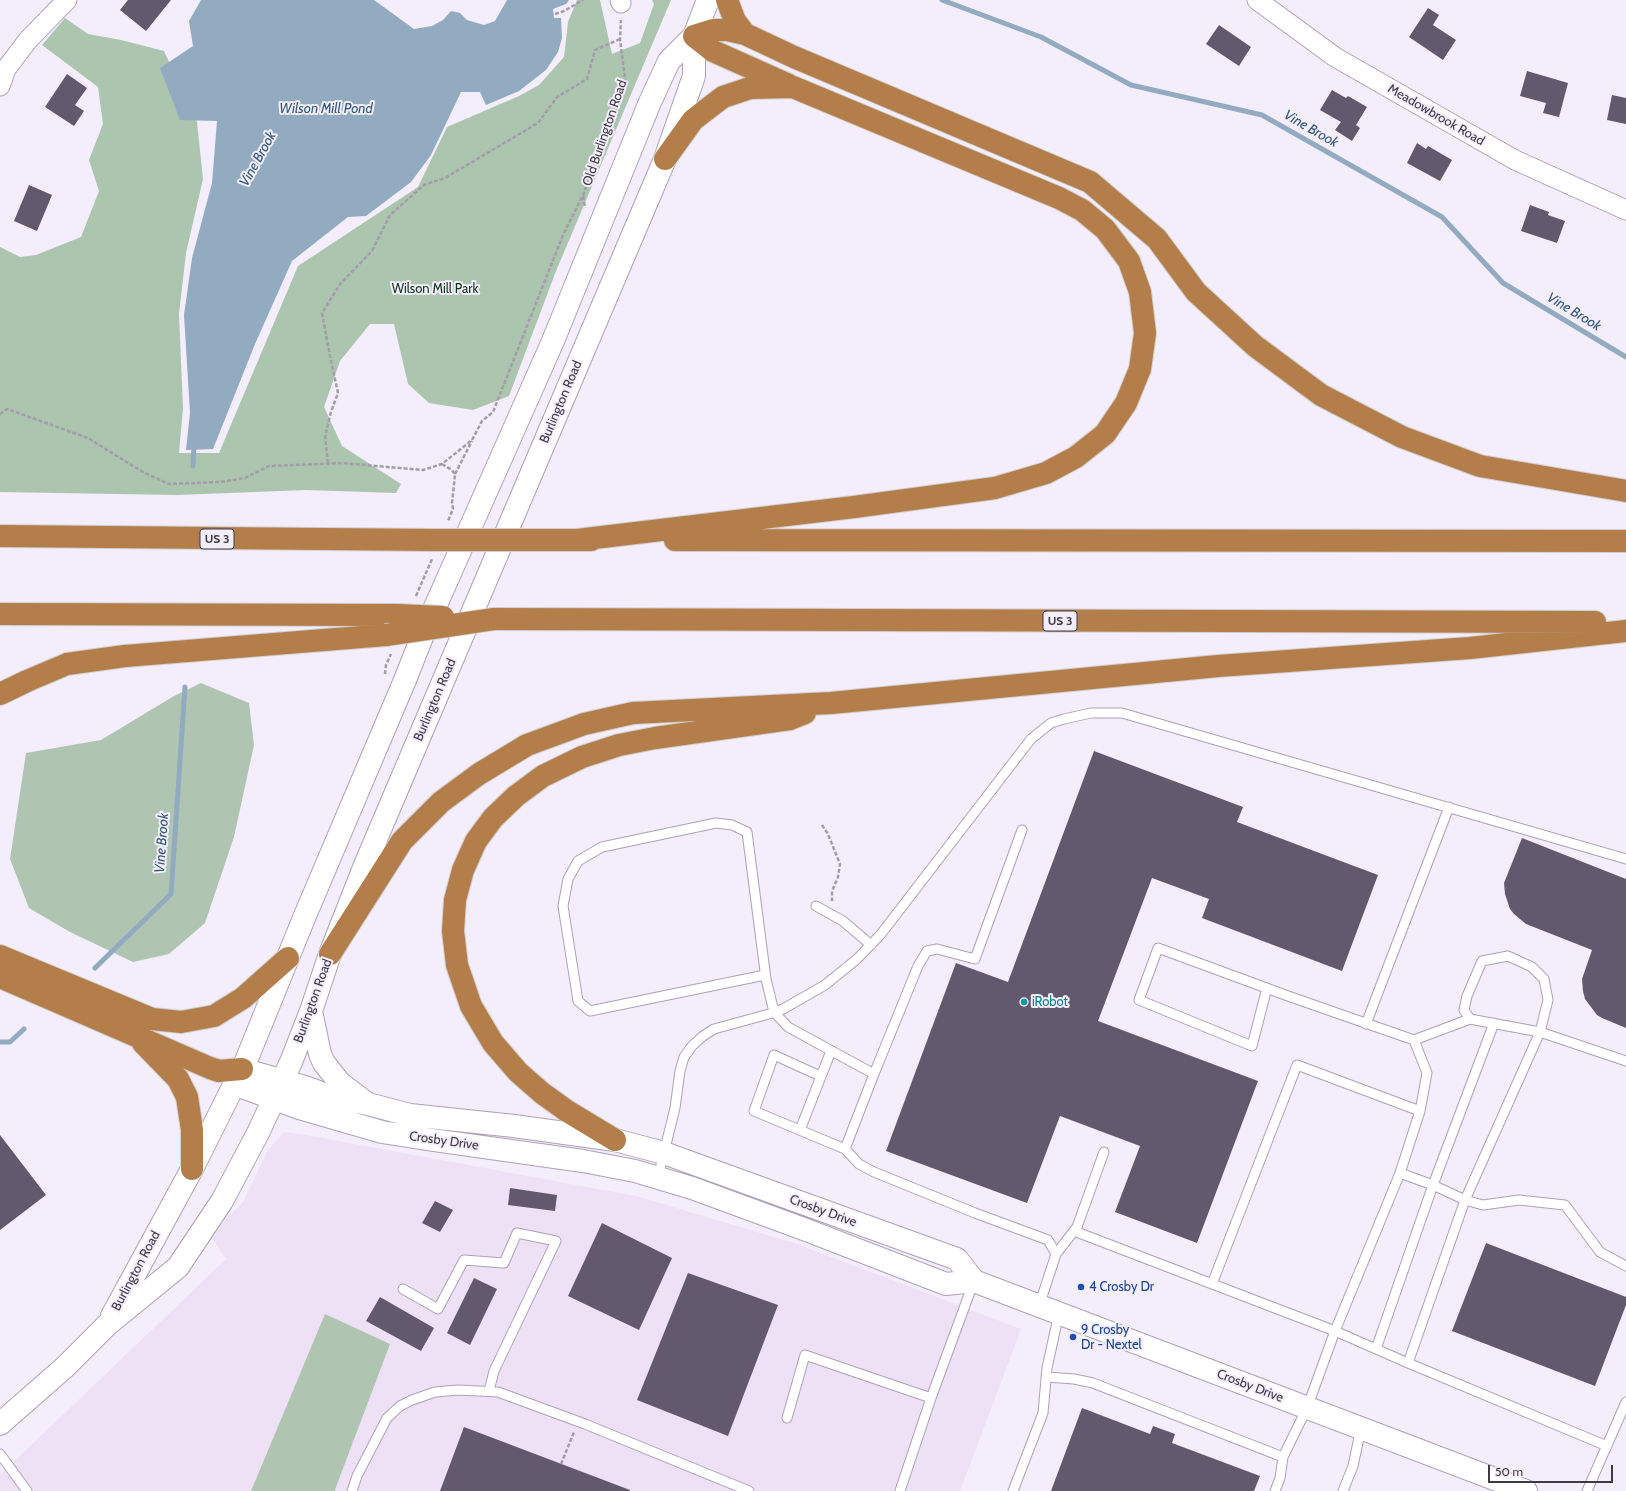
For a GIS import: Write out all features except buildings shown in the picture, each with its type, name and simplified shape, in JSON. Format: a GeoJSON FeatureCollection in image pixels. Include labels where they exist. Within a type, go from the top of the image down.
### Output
{"type":"FeatureCollection","features":[{"type":"Feature","properties":{"kind":"highway"},"geometry":{"type":"LineString","coordinates":[[727,0],[735,21],[745,34]]}},
{"type":"Feature","properties":{"kind":"highway"},"geometry":{"type":"LineString","coordinates":[[694,36],[713,30],[727,30],[745,34],[794,57],[1090,182],[1157,238],[1196,292],[1255,346],[1328,398],[1402,436],[1480,466],[1626,491]]}},
{"type":"Feature","properties":{"kind":"highway"},"geometry":{"type":"LineString","coordinates":[[577,540],[846,508],[995,488],[1046,473],[1076,457],[1105,434],[1126,403],[1140,369],[1145,333],[1140,292],[1128,261],[1104,229],[1082,210],[1059,198],[793,87],[713,51],[694,36]]}},
{"type":"Feature","properties":{"kind":"highway"},"geometry":{"type":"LineString","coordinates":[[665,158],[693,120],[723,96],[750,88],[793,87]]}},
{"type":"Feature","properties":{"kind":"highway","name":"US 3"},"geometry":{"type":"LineString","coordinates":[[0,536],[531,540],[1626,541]]}},
{"type":"Feature","properties":{"kind":"highway","name":"US 3"},"geometry":{"type":"LineString","coordinates":[[0,614],[405,609],[494,619],[1626,622]]}},
{"type":"Feature","properties":{"kind":"highway"},"geometry":{"type":"LineString","coordinates":[[0,694],[27,680],[67,664],[125,656],[386,635],[494,619]]}},
{"type":"Feature","properties":{"kind":"highway"},"geometry":{"type":"LineString","coordinates":[[330,954],[402,841],[441,802],[478,774],[527,745],[584,724],[633,713],[831,703],[1218,666],[1470,648],[1626,631]]}},
{"type":"Feature","properties":{"kind":"highway"},"geometry":{"type":"LineString","coordinates":[[615,1140],[542,1094],[518,1072],[493,1043],[471,1006],[457,965],[453,931],[455,900],[462,870],[476,840],[493,818],[516,796],[543,776],[582,757],[619,745],[648,739],[790,718],[831,703]]}},
{"type":"Feature","properties":{"kind":"highway"},"geometry":{"type":"LineString","coordinates":[[0,956],[152,1019],[182,1022],[214,1016],[243,998],[288,958]]}},
{"type":"Feature","properties":{"kind":"highway"},"geometry":{"type":"LineString","coordinates":[[0,977],[232,1075]]}},
{"type":"Feature","properties":{"kind":"highway"},"geometry":{"type":"LineString","coordinates":[[136,1034],[178,1079],[188,1097],[192,1130],[192,1169]]}},
{"type":"Feature","properties":{"kind":"main road","name":"Burlington Road"},"geometry":{"type":"LineString","coordinates":[[0,1424],[65,1367],[107,1325],[178,1267],[222,1201],[279,1090],[311,1011],[330,954],[365,865],[665,158],[694,76],[694,36],[708,0]]}},
{"type":"Feature","properties":{"kind":"main road","name":"Burlington Road"},"geometry":{"type":"LineString","coordinates":[[107,1325],[192,1169],[232,1075],[288,958],[424,632],[553,341],[650,102],[669,61],[694,36]]}},
{"type":"Feature","properties":{"kind":"main road"},"geometry":{"type":"LineString","coordinates":[[311,1011],[320,1054],[324,1063],[340,1084],[368,1104]]}},
{"type":"Feature","properties":{"kind":"main road","name":"Crosby Drive"},"geometry":{"type":"LineString","coordinates":[[232,1075],[279,1090],[382,1132],[583,1161],[658,1177],[745,1207],[946,1284],[974,1281],[1361,1428],[1494,1485],[1526,1491]]}},
{"type":"Feature","properties":{"kind":"main road","name":"Crosby Drive"},"geometry":{"type":"LineString","coordinates":[[279,1090],[368,1104],[410,1115],[514,1126],[615,1140],[664,1153],[957,1259],[974,1281]]}},
{"type":"Feature","properties":{"kind":"street"},"geometry":{"type":"LineString","coordinates":[[0,86],[6,69],[28,40],[67,0]]}},
{"type":"Feature","properties":{"kind":"street","name":"Meadowbrook Road"},"geometry":{"type":"LineString","coordinates":[[1257,0],[1335,57],[1514,160],[1626,210]]}},
{"type":"Feature","properties":{"kind":"lane"},"geometry":{"type":"LineString","coordinates":[[658,1177],[675,1108],[680,1071],[684,1057],[692,1046],[714,1029],[783,1009],[825,985],[857,960],[881,934],[1031,739],[1051,723],[1091,713],[1122,713],[1626,859]]}},
{"type":"Feature","properties":{"kind":"lane"},"geometry":{"type":"LineString","coordinates":[[1366,1024],[1449,807]]}},
{"type":"Feature","properties":{"kind":"lane"},"geometry":{"type":"LineString","coordinates":[[766,975],[590,1011],[578,1001],[563,906],[568,879],[578,861],[602,847],[716,824],[732,825],[747,832],[766,975],[774,1012],[788,1027],[874,1074]]}},
{"type":"Feature","properties":{"kind":"lane"},"geometry":{"type":"LineString","coordinates":[[845,1149],[916,972],[927,951],[937,949],[975,959],[1022,830]]}},
{"type":"Feature","properties":{"kind":"lane"},"geometry":{"type":"LineString","coordinates":[[816,906],[843,921],[870,945]]}},
{"type":"Feature","properties":{"kind":"lane"},"geometry":{"type":"LineString","coordinates":[[1267,988],[1252,1046],[1138,1000],[1158,948],[1414,1040],[1470,1019],[1540,1032],[1626,1061]]}},
{"type":"Feature","properties":{"kind":"lane"},"geometry":{"type":"LineString","coordinates":[[1408,1363],[1465,1200],[1540,1032],[1548,1000],[1544,979],[1532,967],[1508,956],[1482,962],[1467,996],[1464,1010],[1470,1019]]}},
{"type":"Feature","properties":{"kind":"lane"},"geometry":{"type":"LineString","coordinates":[[1376,1349],[1433,1185],[1494,1023]]}},
{"type":"Feature","properties":{"kind":"lane"},"geometry":{"type":"LineString","coordinates":[[1275,1491],[1280,1478],[1283,1457],[1307,1408],[1335,1331],[1400,1173],[1420,1111],[1427,1073],[1414,1040]]}},
{"type":"Feature","properties":{"kind":"lane"},"geometry":{"type":"LineString","coordinates":[[800,1130],[831,1051]]}},
{"type":"Feature","properties":{"kind":"lane"},"geometry":{"type":"LineString","coordinates":[[820,1076],[774,1055],[754,1111],[845,1149],[859,1164],[874,1172],[975,1213],[1048,1240],[1056,1254]]}},
{"type":"Feature","properties":{"kind":"lane"},"geometry":{"type":"LineString","coordinates":[[1212,1284],[1297,1065],[1420,1111]]}},
{"type":"Feature","properties":{"kind":"lane"},"geometry":{"type":"LineString","coordinates":[[1013,1491],[1043,1413],[1049,1309],[1056,1254],[1077,1227],[1104,1152]]}},
{"type":"Feature","properties":{"kind":"lane"},"geometry":{"type":"LineString","coordinates":[[1400,1173],[1433,1185],[1465,1200],[1483,1205],[1519,1200],[1565,1205],[1600,1252],[1626,1266]]}},
{"type":"Feature","properties":{"kind":"lane"},"geometry":{"type":"LineString","coordinates":[[1074,1231],[1335,1331],[1607,1446]]}},
{"type":"Feature","properties":{"kind":"lane"},"geometry":{"type":"LineString","coordinates":[[403,1289],[438,1309],[464,1260],[504,1263],[517,1233],[556,1241],[494,1371],[489,1391]]}},
{"type":"Feature","properties":{"kind":"lane"},"geometry":{"type":"LineString","coordinates":[[900,1491],[931,1398],[974,1281]]}},
{"type":"Feature","properties":{"kind":"lane"},"geometry":{"type":"LineString","coordinates":[[787,1418],[805,1355],[931,1398]]}},
{"type":"Feature","properties":{"kind":"lane"},"geometry":{"type":"LineString","coordinates":[[1046,1377],[1074,1379],[1093,1383],[1283,1457]]}},
{"type":"Feature","properties":{"kind":"lane"},"geometry":{"type":"LineString","coordinates":[[352,1491],[360,1470],[387,1418],[400,1406],[435,1392],[458,1390],[498,1392],[579,1422],[749,1491]]}},
{"type":"Feature","properties":{"kind":"lane"},"geometry":{"type":"LineString","coordinates":[[1587,1491],[1626,1402]]}},
{"type":"Feature","properties":{"kind":"lane"},"geometry":{"type":"LineString","coordinates":[[1343,1491],[1352,1466],[1361,1428]]}},
{"type":"Feature","properties":{"kind":"lane"},"geometry":{"type":"LineString","coordinates":[[0,1454],[27,1491]]}},
{"type":"Feature","properties":{"kind":"path"},"geometry":{"type":"LineString","coordinates":[[555,14],[564,11],[583,0]]}},
{"type":"Feature","properties":{"kind":"path","name":"Old Burlington Road"},"geometry":{"type":"LineString","coordinates":[[405,609],[453,509],[452,503],[455,475],[482,421],[493,412],[501,394],[563,235],[583,195],[625,80],[620,39],[621,2]]}},
{"type":"Feature","properties":{"kind":"path"},"geometry":{"type":"LineString","coordinates":[[328,463],[324,436],[338,393],[322,313],[340,284],[372,251],[390,215],[424,185],[445,178],[458,171],[538,123],[557,97],[587,79],[595,50],[620,39]]}},
{"type":"Feature","properties":{"kind":"path"},"geometry":{"type":"LineString","coordinates":[[0,414],[7,409],[88,438],[141,471],[169,484],[221,482],[245,478],[270,466],[328,463],[423,470],[442,464],[472,440]]}},
{"type":"Feature","properties":{"kind":"path"},"geometry":{"type":"LineString","coordinates":[[442,464],[452,470],[455,475]]}},
{"type":"Feature","properties":{"kind":"path"},"geometry":{"type":"LineString","coordinates":[[822,825],[828,834],[840,864],[838,877],[832,892],[829,913]]}},
{"type":"Feature","properties":{"kind":"path"},"geometry":{"type":"LineString","coordinates":[[561,1464],[579,1422]]}},
{"type":"Feature","properties":{"kind":"shaded area"},"geometry":{"type":"Polygon","coordinates":[[[284,1132],[636,1196],[794,1243],[1021,1329],[960,1491],[0,1491],[0,1475],[226,1259],[210,1236],[243,1202],[268,1150],[284,1132]]]}},
{"type":"Feature","properties":{"kind":"green space","name":"Wilson Mill Park"},"geometry":{"type":"Polygon","coordinates":[[[577,0],[600,0],[612,54],[640,43],[654,4],[652,0],[671,0],[556,271],[509,396],[473,410],[429,403],[408,384],[394,324],[370,324],[340,361],[324,407],[342,446],[401,484],[396,493],[306,490],[177,495],[0,492],[0,247],[20,257],[36,255],[81,237],[99,191],[89,160],[103,124],[98,87],[42,45],[65,18],[88,34],[121,40],[164,51],[197,122],[203,179],[186,253],[179,314],[183,408],[179,453],[219,453],[298,266],[418,187],[447,127],[519,96],[539,85],[564,57],[568,22],[577,0]]]}},
{"type":"Feature","properties":{"kind":"green space"},"geometry":{"type":"Polygon","coordinates":[[[201,683],[249,703],[254,745],[234,837],[205,923],[169,954],[133,962],[70,932],[29,908],[10,859],[26,753],[101,740],[174,696],[201,683]]]}},
{"type":"Feature","properties":{"kind":"green space"},"geometry":{"type":"Polygon","coordinates":[[[325,1314],[390,1344],[335,1491],[251,1491],[325,1314]]]}},
{"type":"Feature","properties":{"kind":"water","name":"Wilson Mill Pond"},"geometry":{"type":"Polygon","coordinates":[[[201,0],[374,0],[414,29],[432,26],[443,20],[451,11],[460,13],[467,20],[484,25],[495,21],[507,0],[569,0],[566,4],[553,9],[554,18],[561,18],[562,38],[558,52],[546,70],[519,91],[486,105],[480,92],[461,92],[431,155],[411,182],[366,216],[348,217],[292,261],[255,344],[213,449],[186,450],[190,413],[184,315],[192,258],[212,183],[217,121],[180,120],[160,68],[193,46],[189,21],[201,0]]]}},
{"type":"Feature","properties":{"kind":"waterway","name":"Vine Brook"},"geometry":{"type":"LineString","coordinates":[[942,0],[1041,37],[1131,85],[1262,115],[1442,217],[1503,283],[1626,357]]}},
{"type":"Feature","properties":{"kind":"waterway","name":"Vine Brook"},"geometry":{"type":"LineString","coordinates":[[193,466],[194,445]]}},
{"type":"Feature","properties":{"kind":"waterway","name":"Vine Brook"},"geometry":{"type":"LineString","coordinates":[[95,968],[171,894],[185,687]]}},
{"type":"Feature","properties":{"kind":"waterway","name":"Vine Brook"},"geometry":{"type":"LineString","coordinates":[[0,1042],[10,1042],[24,1029]]}},
{"type":"Feature","properties":{"kind":"place","name":"iRobot"},"geometry":{"type":"Point","coordinates":[1024,1002]}},
{"type":"Feature","properties":{"kind":"place","name":"4 Crosby Dr"},"geometry":{"type":"Point","coordinates":[1081,1287]}},
{"type":"Feature","properties":{"kind":"place","name":"9 Crosby Dr - Nextel"},"geometry":{"type":"Point","coordinates":[1073,1337]}}]}
